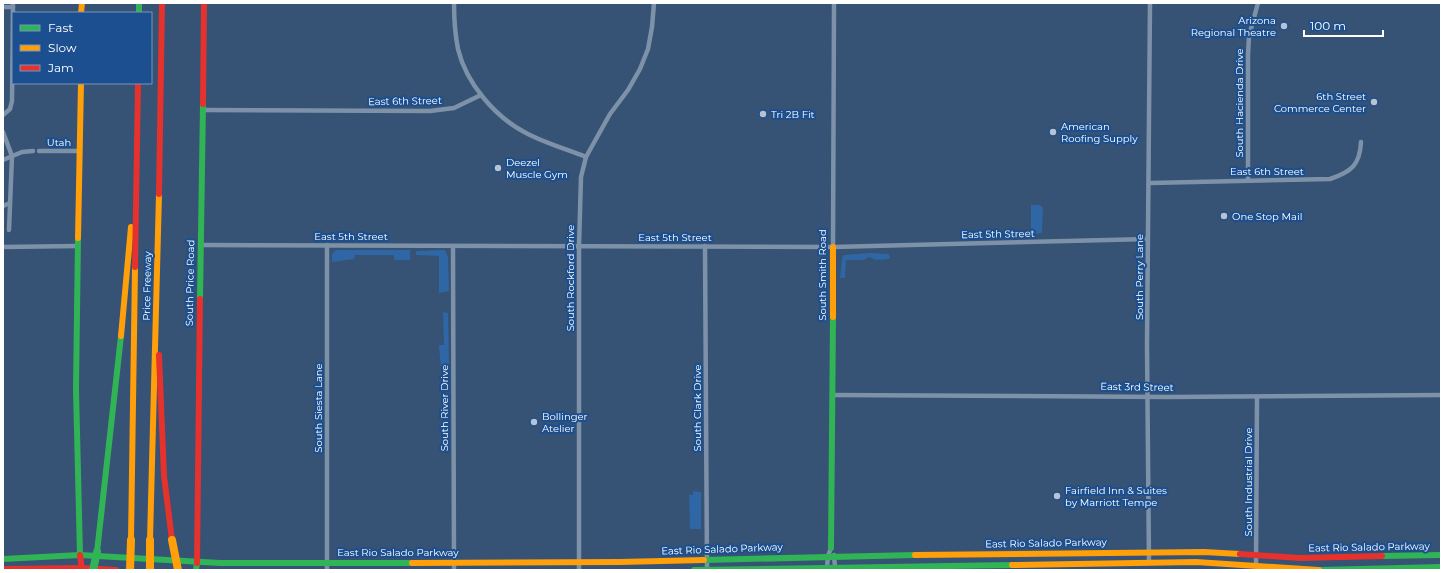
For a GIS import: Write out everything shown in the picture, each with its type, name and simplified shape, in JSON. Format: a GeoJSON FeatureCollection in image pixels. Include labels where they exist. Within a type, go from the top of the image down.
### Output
{"type":"FeatureCollection","features":[{"type":"Feature","properties":{"kind":"main road","name":"Price Freeway"},"geometry":{"type":"LineString","coordinates":[[150,570],[162,3]]}},
{"type":"Feature","properties":{"kind":"main road","name":"South Price Road"},"geometry":{"type":"LineString","coordinates":[[196,567],[204,3]]}},
{"type":"Feature","properties":{"kind":"main road"},"geometry":{"type":"LineString","coordinates":[[80,84],[76,390],[81,569]]}},
{"type":"Feature","properties":{"kind":"main road","name":"Price Freeway"},"geometry":{"type":"LineString","coordinates":[[130,570],[138,84]]}},
{"type":"Feature","properties":{"kind":"main road"},"geometry":{"type":"LineString","coordinates":[[94,570],[112,428],[136,178]]}},
{"type":"Feature","properties":{"kind":"main road","name":"South Smith Road"},"geometry":{"type":"LineString","coordinates":[[831,553],[832,246]]}},
{"type":"Feature","properties":{"kind":"main road"},"geometry":{"type":"LineString","coordinates":[[156,334],[162,382],[164,476],[170,531],[178,570]]}},
{"type":"Feature","properties":{"kind":"main road"},"geometry":{"type":"LineString","coordinates":[[172,540],[175,570]]}},
{"type":"Feature","properties":{"kind":"main road","name":"East Rio Salado Parkway"},"geometry":{"type":"LineString","coordinates":[[3,560],[80,555],[196,567],[579,566],[831,553],[1204,552],[1321,558],[1441,555]]}},
{"type":"Feature","properties":{"kind":"main road","name":"East Rio Salado Parkway"},"geometry":{"type":"LineString","coordinates":[[694,570],[1196,562],[1319,570],[1441,567]]}},
{"type":"Feature","properties":{"kind":"main road"},"geometry":{"type":"LineString","coordinates":[[3,569],[116,570]]}},
{"type":"Feature","properties":{"kind":"street"},"geometry":{"type":"LineString","coordinates":[[454,3],[458,50],[466,70],[481,95],[506,120],[526,133],[586,157]]}},
{"type":"Feature","properties":{"kind":"street","name":"South Rockford Drive"},"geometry":{"type":"LineString","coordinates":[[579,566],[580,190],[586,157],[610,114],[628,90],[640,69],[649,43],[654,3]]}},
{"type":"Feature","properties":{"kind":"street","name":"South Smith Road"},"geometry":{"type":"LineString","coordinates":[[832,246],[834,3]]}},
{"type":"Feature","properties":{"kind":"street","name":"South Perry Lane"},"geometry":{"type":"LineString","coordinates":[[1149,563],[1148,240],[1150,182],[1150,3]]}},
{"type":"Feature","properties":{"kind":"street","name":"South Hacienda Drive"},"geometry":{"type":"LineString","coordinates":[[1248,180],[1249,36],[1258,3]]}},
{"type":"Feature","properties":{"kind":"street"},"geometry":{"type":"LineString","coordinates":[[3,7],[12,5],[12,101],[10,109],[3,115]]}},
{"type":"Feature","properties":{"kind":"street","name":"East 6th Street"},"geometry":{"type":"LineString","coordinates":[[202,110],[430,111],[454,108],[481,95]]}},
{"type":"Feature","properties":{"kind":"street"},"geometry":{"type":"LineString","coordinates":[[3,132],[12,156],[9,230]]}},
{"type":"Feature","properties":{"kind":"street","name":"East 6th Street"},"geometry":{"type":"LineString","coordinates":[[1150,182],[1317,180],[1336,177],[1345,174],[1358,161],[1361,142]]}},
{"type":"Feature","properties":{"kind":"street","name":"Utah"},"geometry":{"type":"LineString","coordinates":[[3,160],[22,152],[33,151]]}},
{"type":"Feature","properties":{"kind":"street","name":"Utah"},"geometry":{"type":"LineString","coordinates":[[39,151],[79,151]]}},
{"type":"Feature","properties":{"kind":"street"},"geometry":{"type":"LineString","coordinates":[[3,206],[10,203]]}},
{"type":"Feature","properties":{"kind":"street","name":"East 5th Street"},"geometry":{"type":"LineString","coordinates":[[201,245],[832,246],[1148,240]]}},
{"type":"Feature","properties":{"kind":"street"},"geometry":{"type":"LineString","coordinates":[[3,247],[78,246]]}},
{"type":"Feature","properties":{"kind":"street","name":"South Siesta Lane"},"geometry":{"type":"LineString","coordinates":[[327,246],[327,566]]}},
{"type":"Feature","properties":{"kind":"street","name":"South River Drive"},"geometry":{"type":"LineString","coordinates":[[453,246],[454,566]]}},
{"type":"Feature","properties":{"kind":"street","name":"South Clark Drive"},"geometry":{"type":"LineString","coordinates":[[705,246],[707,569]]}},
{"type":"Feature","properties":{"kind":"street","name":"East 3rd Street"},"geometry":{"type":"LineString","coordinates":[[832,395],[1148,397],[1441,395]]}},
{"type":"Feature","properties":{"kind":"street","name":"South Industrial Drive"},"geometry":{"type":"LineString","coordinates":[[1256,566],[1257,397]]}},
{"type":"Feature","properties":{"kind":"street","name":"South Smith Road"},"geometry":{"type":"LineString","coordinates":[[831,553],[831,567]]}},
{"type":"Feature","properties":{"kind":"street","name":"South Smith Road"},"geometry":{"type":"LineString","coordinates":[[831,553],[831,567]]}},
{"type":"Feature","properties":{"kind":"shaded area"},"geometry":{"type":"Polygon","coordinates":[[[1031,205],[1040,205],[1043,208],[1042,233],[1034,234],[1031,228],[1031,205]]]}},
{"type":"Feature","properties":{"kind":"shaded area"},"geometry":{"type":"Polygon","coordinates":[[[336,250],[410,250],[410,260],[394,260],[394,255],[355,255],[354,259],[332,262],[332,254],[336,250]]]}},
{"type":"Feature","properties":{"kind":"shaded area"},"geometry":{"type":"Polygon","coordinates":[[[445,250],[448,257],[449,291],[439,293],[439,256],[416,255],[416,251],[445,250]]]}},
{"type":"Feature","properties":{"kind":"shaded area"},"geometry":{"type":"Polygon","coordinates":[[[870,253],[889,254],[890,259],[876,260],[869,257],[864,260],[846,260],[845,278],[840,278],[842,258],[844,255],[870,253]]]}},
{"type":"Feature","properties":{"kind":"shaded area"},"geometry":{"type":"Polygon","coordinates":[[[443,312],[448,313],[449,366],[441,367],[439,345],[444,345],[443,312]]]}},
{"type":"Feature","properties":{"kind":"shaded area"},"geometry":{"type":"Polygon","coordinates":[[[693,491],[701,492],[701,529],[690,529],[689,495],[693,495],[693,491]]]}},
{"type":"Feature","properties":{"kind":"traffic: fast"},"geometry":{"type":"LineString","coordinates":[[139,3],[139,12]]}},
{"type":"Feature","properties":{"kind":"traffic: fast"},"geometry":{"type":"LineString","coordinates":[[200,299],[203,104]]}},
{"type":"Feature","properties":{"kind":"traffic: fast"},"geometry":{"type":"LineString","coordinates":[[78,238],[76,390],[80,555]]}},
{"type":"Feature","properties":{"kind":"traffic: fast"},"geometry":{"type":"LineString","coordinates":[[831,548],[833,317]]}},
{"type":"Feature","properties":{"kind":"traffic: fast"},"geometry":{"type":"LineString","coordinates":[[97,552],[121,336]]}},
{"type":"Feature","properties":{"kind":"traffic: fast"},"geometry":{"type":"LineString","coordinates":[[93,570],[97,552]]}},
{"type":"Feature","properties":{"kind":"traffic: fast"},"geometry":{"type":"LineString","coordinates":[[3,559],[80,555],[220,563],[412,563]]}},
{"type":"Feature","properties":{"kind":"traffic: fast"},"geometry":{"type":"LineString","coordinates":[[704,560],[915,555]]}},
{"type":"Feature","properties":{"kind":"traffic: fast"},"geometry":{"type":"LineString","coordinates":[[1382,556],[1441,555]]}},
{"type":"Feature","properties":{"kind":"traffic: fast"},"geometry":{"type":"LineString","coordinates":[[196,570],[197,563]]}},
{"type":"Feature","properties":{"kind":"traffic: fast"},"geometry":{"type":"LineString","coordinates":[[694,570],[1012,565]]}},
{"type":"Feature","properties":{"kind":"traffic: fast"},"geometry":{"type":"LineString","coordinates":[[1319,570],[1441,567]]}},
{"type":"Feature","properties":{"kind":"traffic: slow"},"geometry":{"type":"LineString","coordinates":[[81,12],[82,3]]}},
{"type":"Feature","properties":{"kind":"traffic: slow"},"geometry":{"type":"LineString","coordinates":[[78,238],[81,84]]}},
{"type":"Feature","properties":{"kind":"traffic: slow"},"geometry":{"type":"LineString","coordinates":[[150,540],[159,194]]}},
{"type":"Feature","properties":{"kind":"traffic: slow"},"geometry":{"type":"LineString","coordinates":[[121,336],[131,227]]}},
{"type":"Feature","properties":{"kind":"traffic: slow"},"geometry":{"type":"LineString","coordinates":[[833,247],[833,317]]}},
{"type":"Feature","properties":{"kind":"traffic: slow"},"geometry":{"type":"LineString","coordinates":[[131,540],[135,267]]}},
{"type":"Feature","properties":{"kind":"traffic: slow"},"geometry":{"type":"LineString","coordinates":[[130,570],[131,540]]}},
{"type":"Feature","properties":{"kind":"traffic: slow"},"geometry":{"type":"LineString","coordinates":[[150,540],[150,570]]}},
{"type":"Feature","properties":{"kind":"traffic: slow"},"geometry":{"type":"LineString","coordinates":[[172,540],[178,570]]}},
{"type":"Feature","properties":{"kind":"traffic: slow"},"geometry":{"type":"LineString","coordinates":[[915,555],[1204,552],[1240,554]]}},
{"type":"Feature","properties":{"kind":"traffic: slow"},"geometry":{"type":"LineString","coordinates":[[412,563],[704,560]]}},
{"type":"Feature","properties":{"kind":"traffic: slow"},"geometry":{"type":"LineString","coordinates":[[1012,565],[1196,562],[1319,570]]}},
{"type":"Feature","properties":{"kind":"traffic: jam"},"geometry":{"type":"LineString","coordinates":[[159,194],[162,3]]}},
{"type":"Feature","properties":{"kind":"traffic: jam"},"geometry":{"type":"LineString","coordinates":[[203,104],[204,3]]}},
{"type":"Feature","properties":{"kind":"traffic: jam"},"geometry":{"type":"LineString","coordinates":[[135,267],[138,84]]}},
{"type":"Feature","properties":{"kind":"traffic: jam"},"geometry":{"type":"LineString","coordinates":[[197,563],[200,299]]}},
{"type":"Feature","properties":{"kind":"traffic: jam"},"geometry":{"type":"LineString","coordinates":[[159,355],[164,476],[172,540]]}},
{"type":"Feature","properties":{"kind":"traffic: jam"},"geometry":{"type":"LineString","coordinates":[[1240,554],[1300,558],[1382,556]]}},
{"type":"Feature","properties":{"kind":"traffic: jam"},"geometry":{"type":"LineString","coordinates":[[80,555],[82,570]]}},
{"type":"Feature","properties":{"kind":"traffic: jam"},"geometry":{"type":"LineString","coordinates":[[3,569],[81,568],[116,570]]}},
{"type":"Feature","properties":{"kind":"place","name":"Arizona Regional Theatre"},"geometry":{"type":"Point","coordinates":[1284,26]}},
{"type":"Feature","properties":{"kind":"place","name":"6th Street Commerce Center"},"geometry":{"type":"Point","coordinates":[1374,102]}},
{"type":"Feature","properties":{"kind":"place","name":"Tri 2B Fit"},"geometry":{"type":"Point","coordinates":[763,114]}},
{"type":"Feature","properties":{"kind":"place","name":"American Roofing Supply"},"geometry":{"type":"Point","coordinates":[1053,132]}},
{"type":"Feature","properties":{"kind":"place","name":"Deezel Muscle Gym"},"geometry":{"type":"Point","coordinates":[498,168]}},
{"type":"Feature","properties":{"kind":"place","name":"One Stop Mail"},"geometry":{"type":"Point","coordinates":[1224,216]}},
{"type":"Feature","properties":{"kind":"place","name":"Bollinger Atelier"},"geometry":{"type":"Point","coordinates":[534,422]}},
{"type":"Feature","properties":{"kind":"place","name":"Fairfield Inn & Suites by Marriott Tempe"},"geometry":{"type":"Point","coordinates":[1057,496]}}]}
